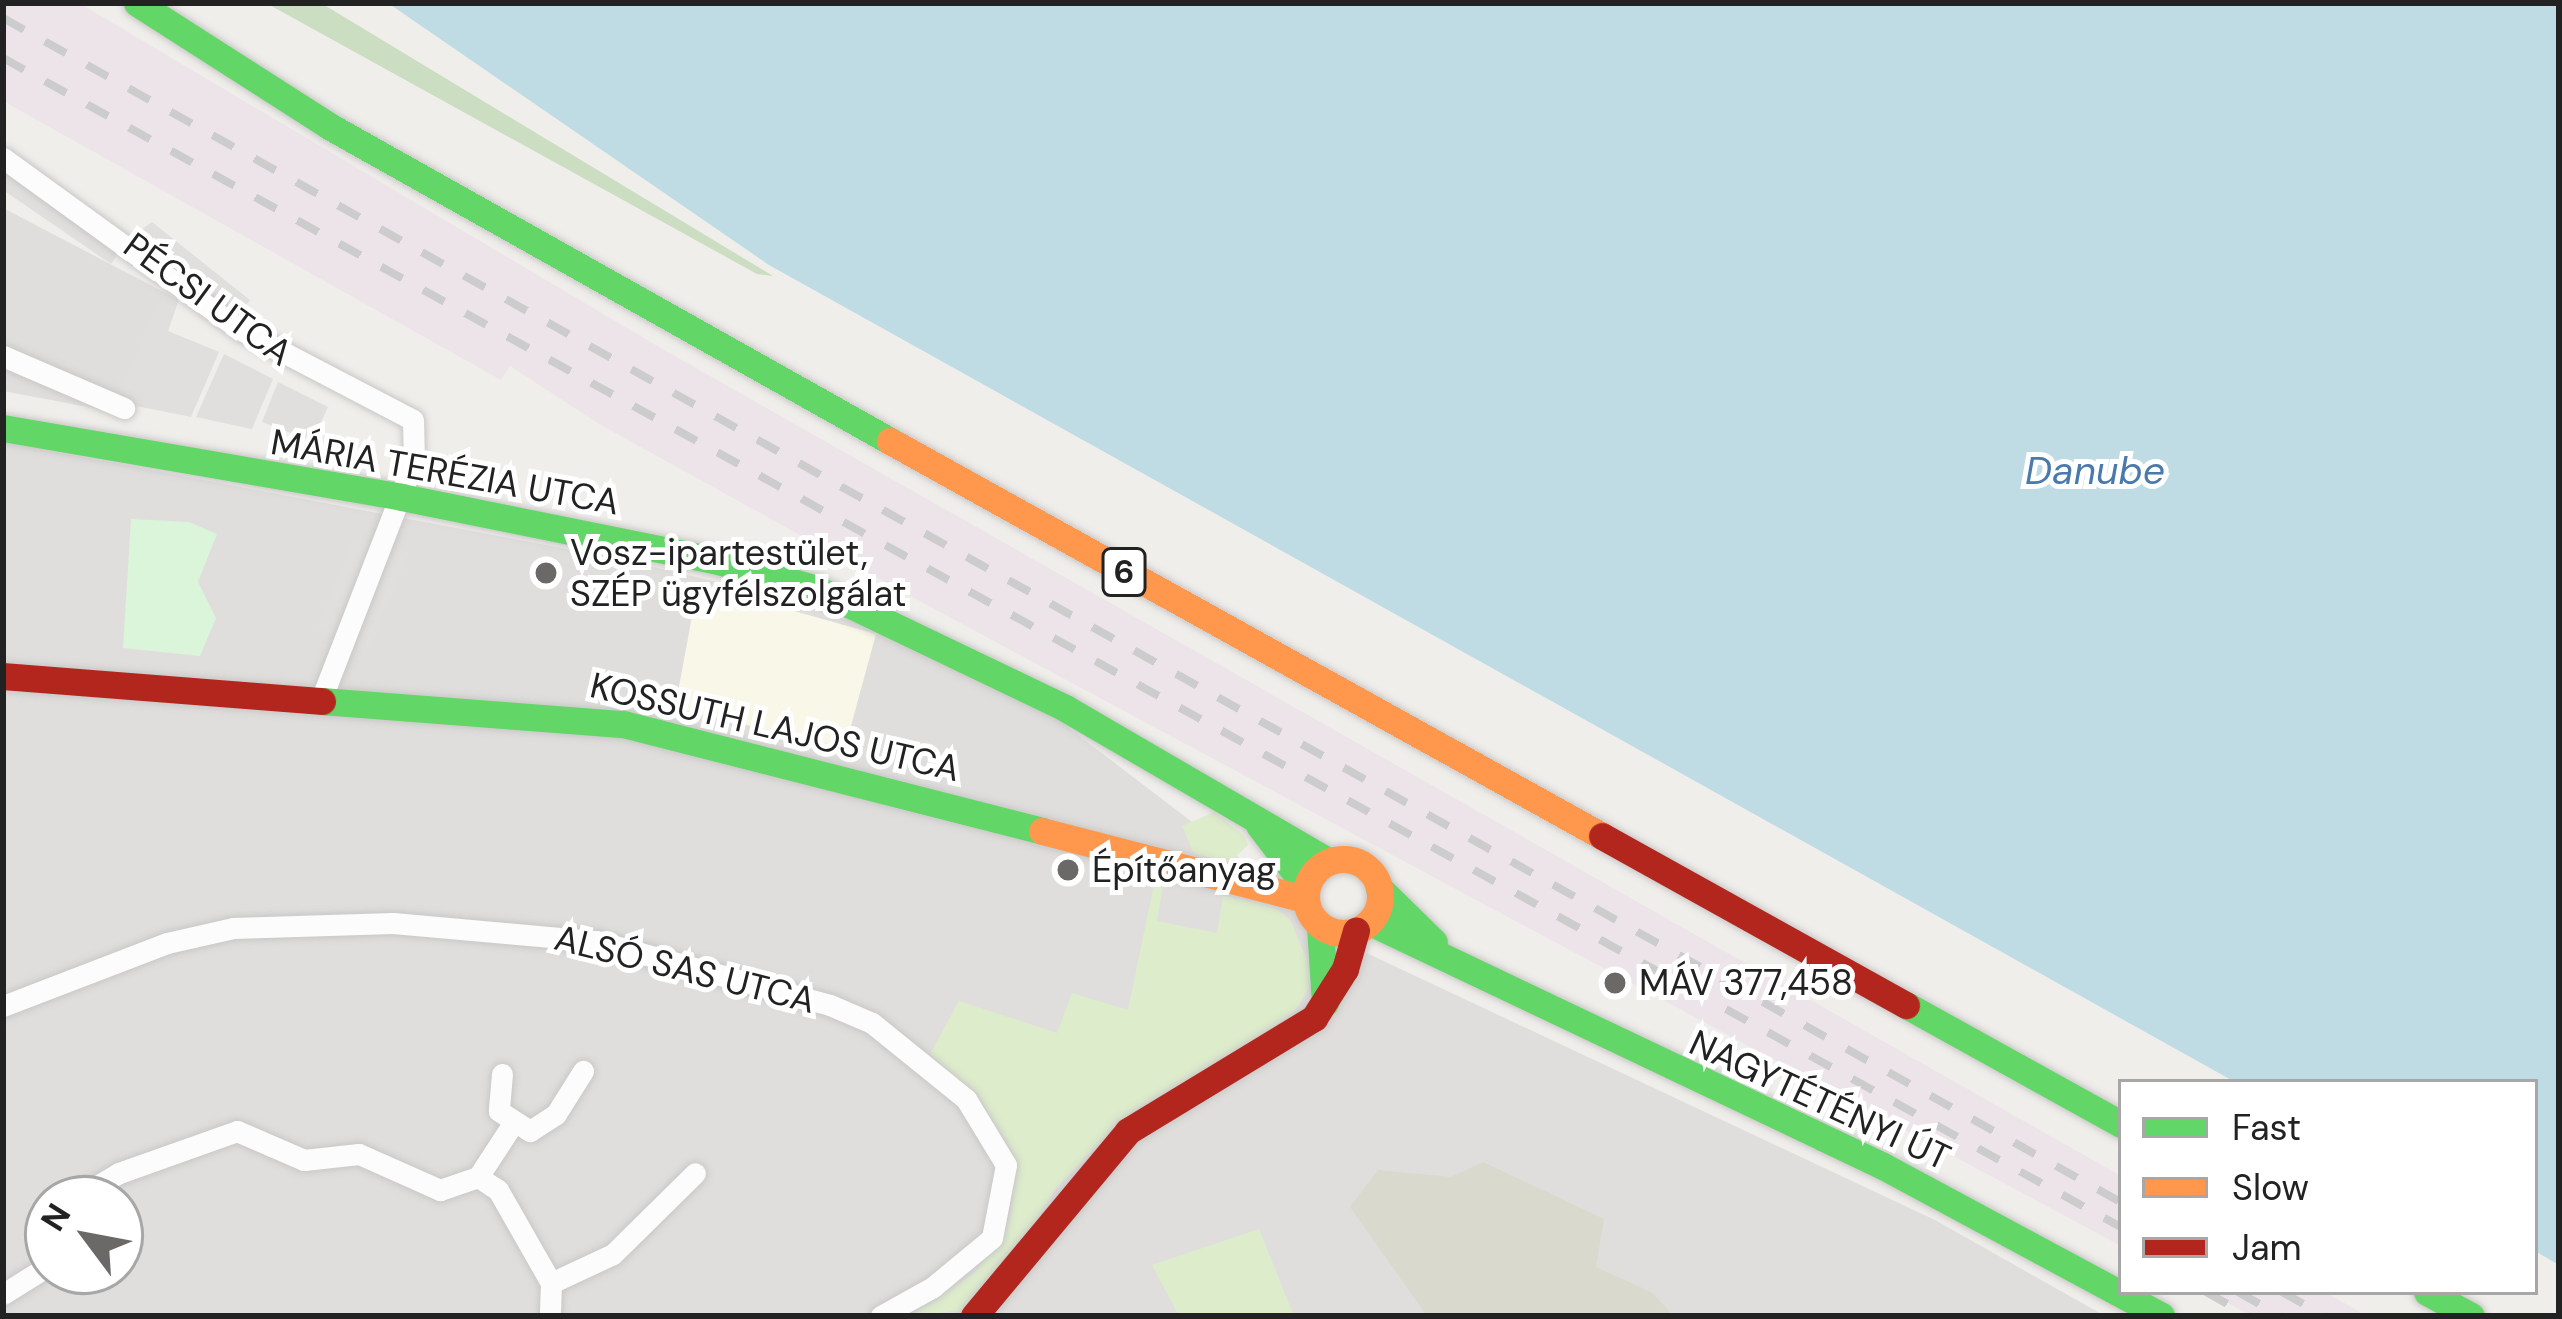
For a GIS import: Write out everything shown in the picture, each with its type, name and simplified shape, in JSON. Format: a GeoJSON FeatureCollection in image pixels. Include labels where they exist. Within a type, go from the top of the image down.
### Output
{"type":"FeatureCollection","features":[{"type":"Feature","properties":{"kind":"main road","name":"6"},"geometry":{"type":"LineString","coordinates":[[137,3],[329,125],[609,286],[2118,1122]]}},
{"type":"Feature","properties":{"kind":"main road","name":"MÁRIA TERÉZIA UTCA"},"geometry":{"type":"LineString","coordinates":[[3,428],[400,497],[714,560],[817,589],[1065,708],[1328,860]]}},
{"type":"Feature","properties":{"kind":"main road","name":"KOSSUTH LAJOS UTCA"},"geometry":{"type":"LineString","coordinates":[[3,676],[532,711],[685,735],[1306,893]]}},
{"type":"Feature","properties":{"kind":"main road","name":"MÁRIA TERÉZIA UTCA"},"geometry":{"type":"LineString","coordinates":[[1249,812],[1306,893]]}},
{"type":"Feature","properties":{"kind":"main road"},"geometry":{"type":"LineString","coordinates":[[974,1316],[1128,1131],[1288,1040],[1325,1003],[1379,888],[1361,862],[1328,860],[1306,893],[1320,926],[1325,1003]]}},
{"type":"Feature","properties":{"kind":"main road","name":"NAGYTÉTÉNYI ÚT"},"geometry":{"type":"LineString","coordinates":[[1379,888],[1445,953]]}},
{"type":"Feature","properties":{"kind":"main road"},"geometry":{"type":"LineString","coordinates":[[1320,926],[1363,926]]}},
{"type":"Feature","properties":{"kind":"main road","name":"NAGYTÉTÉNYI ÚT"},"geometry":{"type":"LineString","coordinates":[[1363,926],[1445,953],[1624,1048],[1883,1166],[2118,1293]]}},
{"type":"Feature","properties":{"kind":"main road","name":"NAGYTÉTÉNYI ÚT"},"geometry":{"type":"LineString","coordinates":[[2122,1295],[2161,1316]]}},
{"type":"Feature","properties":{"kind":"main road"},"geometry":{"type":"LineString","coordinates":[[2432,1295],[2471,1316]]}},
{"type":"Feature","properties":{"kind":"street","name":"PÉCSI UTCA"},"geometry":{"type":"LineString","coordinates":[[3,158],[239,329],[413,419],[419,441],[322,697]]}},
{"type":"Feature","properties":{"kind":"street"},"geometry":{"type":"LineString","coordinates":[[3,356],[124,408]]}},
{"type":"Feature","properties":{"kind":"street","name":"ALSÓ SAS UTCA"},"geometry":{"type":"LineString","coordinates":[[3,1006],[167,943],[233,928],[416,924],[596,941],[872,1023],[988,1125],[1007,1185],[992,1238],[975,1257],[881,1316]]}},
{"type":"Feature","properties":{"kind":"street"},"geometry":{"type":"LineString","coordinates":[[502,1074],[499,1111],[512,1125],[530,1131],[556,1114],[583,1071]]}},
{"type":"Feature","properties":{"kind":"street"},"geometry":{"type":"LineString","coordinates":[[116,1175],[237,1131],[304,1160],[359,1154],[440,1190],[478,1177],[512,1125]]}},
{"type":"Feature","properties":{"kind":"street"},"geometry":{"type":"LineString","coordinates":[[551,1282],[613,1254],[695,1173]]}},
{"type":"Feature","properties":{"kind":"street"},"geometry":{"type":"LineString","coordinates":[[478,1177],[498,1190],[551,1282],[550,1316]]}},
{"type":"Feature","properties":{"kind":"shaded area"},"geometry":{"type":"Polygon","coordinates":[[[3,3],[79,3],[659,347],[2118,1174],[2118,1244],[923,603],[599,424],[510,366],[501,380],[3,101],[3,3]]]}},
{"type":"Feature","properties":{"kind":"shaded area"},"geometry":{"type":"Polygon","coordinates":[[[3,158],[127,240],[152,222],[250,300],[232,323],[121,250],[111,264],[3,190],[3,158]]]}},
{"type":"Feature","properties":{"kind":"shaded area"},"geometry":{"type":"Polygon","coordinates":[[[3,208],[179,300],[131,415],[3,391],[3,208]]]}},
{"type":"Feature","properties":{"kind":"shaded area"},"geometry":{"type":"Polygon","coordinates":[[[159,300],[176,308],[168,331],[219,352],[191,417],[116,402],[159,300]]]}},
{"type":"Feature","properties":{"kind":"shaded area"},"geometry":{"type":"Polygon","coordinates":[[[224,354],[273,379],[252,429],[196,417],[224,354]]]}},
{"type":"Feature","properties":{"kind":"shaded area"},"geometry":{"type":"Polygon","coordinates":[[[278,382],[328,407],[312,441],[262,422],[278,382]]]}},
{"type":"Feature","properties":{"kind":"shaded area"},"geometry":{"type":"Polygon","coordinates":[[[3,442],[625,560],[834,610],[1027,696],[1360,950],[1935,1220],[2105,1316],[3,1316],[3,442]]]}},
{"type":"Feature","properties":{"kind":"shaded area"},"geometry":{"type":"Polygon","coordinates":[[[354,537],[409,552],[370,649],[317,629],[354,537]]]}},
{"type":"Feature","properties":{"kind":"shaded area"},"geometry":{"type":"Polygon","coordinates":[[[698,584],[876,634],[845,748],[675,708],[698,584]]]}},
{"type":"Feature","properties":{"kind":"shaded area"},"geometry":{"type":"Polygon","coordinates":[[[1483,1162],[1604,1219],[1596,1267],[1653,1293],[1673,1316],[1427,1316],[1350,1207],[1378,1170],[1451,1177],[1483,1162]]]}},
{"type":"Feature","properties":{"kind":"shaded area"},"geometry":{"type":"Polygon","coordinates":[[[2213,1295],[2330,1295],[2367,1316],[2252,1316],[2213,1295]]]}},
{"type":"Feature","properties":{"kind":"green space"},"geometry":{"type":"Polygon","coordinates":[[[266,3],[321,3],[773,276],[757,274],[266,3]]]}},
{"type":"Feature","properties":{"kind":"green space"},"geometry":{"type":"Polygon","coordinates":[[[131,519],[189,522],[217,534],[198,582],[216,618],[200,656],[123,648],[131,519]]]}},
{"type":"Feature","properties":{"kind":"green space"},"geometry":{"type":"Polygon","coordinates":[[[1214,812],[1244,835],[1248,845],[1230,862],[1194,854],[1182,826],[1214,812]]]}},
{"type":"Feature","properties":{"kind":"green space"},"geometry":{"type":"Polygon","coordinates":[[[1155,879],[1164,880],[1157,921],[1217,933],[1223,896],[1270,905],[1290,919],[1310,967],[1309,988],[1295,1011],[1257,1039],[1119,1123],[1054,1190],[1015,1260],[973,1309],[910,1316],[976,1272],[1011,1216],[1015,1165],[983,1104],[930,1054],[959,1001],[1057,1033],[1072,993],[1128,1010],[1155,879]]]}},
{"type":"Feature","properties":{"kind":"green space"},"geometry":{"type":"Polygon","coordinates":[[[1259,1229],[1294,1316],[1179,1316],[1152,1265],[1259,1229]]]}},
{"type":"Feature","properties":{"kind":"water","name":"Danube"},"geometry":{"type":"Polygon","coordinates":[[[388,3],[2559,3],[2559,1265],[2538,1253],[2538,1079],[2230,1079],[769,265],[388,3]]]}},
{"type":"Feature","properties":{"kind":"railway"},"geometry":{"type":"LineString","coordinates":[[3,18],[2118,1200]]}},
{"type":"Feature","properties":{"kind":"railway"},"geometry":{"type":"LineString","coordinates":[[3,58],[2118,1225]]}},
{"type":"Feature","properties":{"kind":"railway"},"geometry":{"type":"LineString","coordinates":[[2211,1295],[2249,1316]]}},
{"type":"Feature","properties":{"kind":"railway"},"geometry":{"type":"LineString","coordinates":[[2243,1295],[2281,1316]]}},
{"type":"Feature","properties":{"kind":"railway"},"geometry":{"type":"LineString","coordinates":[[2287,1295],[2325,1316]]}},
{"type":"Feature","properties":{"kind":"traffic: fast"},"geometry":{"type":"LineString","coordinates":[[137,3],[329,126],[890,441]]}},
{"type":"Feature","properties":{"kind":"traffic: fast"},"geometry":{"type":"LineString","coordinates":[[3,428],[401,497],[714,560],[817,589],[1065,708],[1328,861]]}},
{"type":"Feature","properties":{"kind":"traffic: fast"},"geometry":{"type":"LineString","coordinates":[[322,701],[623,724],[1042,831]]}},
{"type":"Feature","properties":{"kind":"traffic: fast"},"geometry":{"type":"LineString","coordinates":[[1259,825],[1306,887]]}},
{"type":"Feature","properties":{"kind":"traffic: fast"},"geometry":{"type":"LineString","coordinates":[[1379,888],[1434,942]]}},
{"type":"Feature","properties":{"kind":"traffic: fast"},"geometry":{"type":"LineString","coordinates":[[1370,922],[1883,1166],[2118,1293]]}},
{"type":"Feature","properties":{"kind":"traffic: fast"},"geometry":{"type":"LineString","coordinates":[[1320,926],[1325,1003]]}},
{"type":"Feature","properties":{"kind":"traffic: fast"},"geometry":{"type":"LineString","coordinates":[[1906,1005],[2118,1122]]}},
{"type":"Feature","properties":{"kind":"traffic: fast"},"geometry":{"type":"LineString","coordinates":[[2122,1295],[2161,1316]]}},
{"type":"Feature","properties":{"kind":"traffic: fast"},"geometry":{"type":"LineString","coordinates":[[2432,1295],[2471,1316]]}},
{"type":"Feature","properties":{"kind":"traffic: slow"},"geometry":{"type":"LineString","coordinates":[[890,441],[1602,836]]}},
{"type":"Feature","properties":{"kind":"traffic: slow"},"geometry":{"type":"LineString","coordinates":[[1042,831],[1305,899]]}},
{"type":"Feature","properties":{"kind":"traffic: slow"},"geometry":{"type":"LineString","coordinates":[[1343,859],[1357,861],[1369,870],[1378,882],[1380,896],[1378,910],[1369,922],[1357,931],[1343,933],[1329,931],[1317,922],[1308,910],[1306,896],[1308,882],[1317,870],[1329,861],[1343,859]]}},
{"type":"Feature","properties":{"kind":"traffic: jam"},"geometry":{"type":"LineString","coordinates":[[3,676],[322,701]]}},
{"type":"Feature","properties":{"kind":"traffic: jam"},"geometry":{"type":"LineString","coordinates":[[1602,836],[1906,1005]]}},
{"type":"Feature","properties":{"kind":"traffic: jam"},"geometry":{"type":"LineString","coordinates":[[974,1316],[1128,1131],[1314,1018],[1345,969],[1356,931]]}},
{"type":"Feature","properties":{"kind":"place","name":"Vosz-ipartestület, SZÉP ügyfélszolgálat"},"geometry":{"type":"Point","coordinates":[546,573]}},
{"type":"Feature","properties":{"kind":"place","name":"Építőanyag"},"geometry":{"type":"Point","coordinates":[1068,870]}},
{"type":"Feature","properties":{"kind":"place","name":"MÁV 377,458"},"geometry":{"type":"Point","coordinates":[1615,983]}}]}
